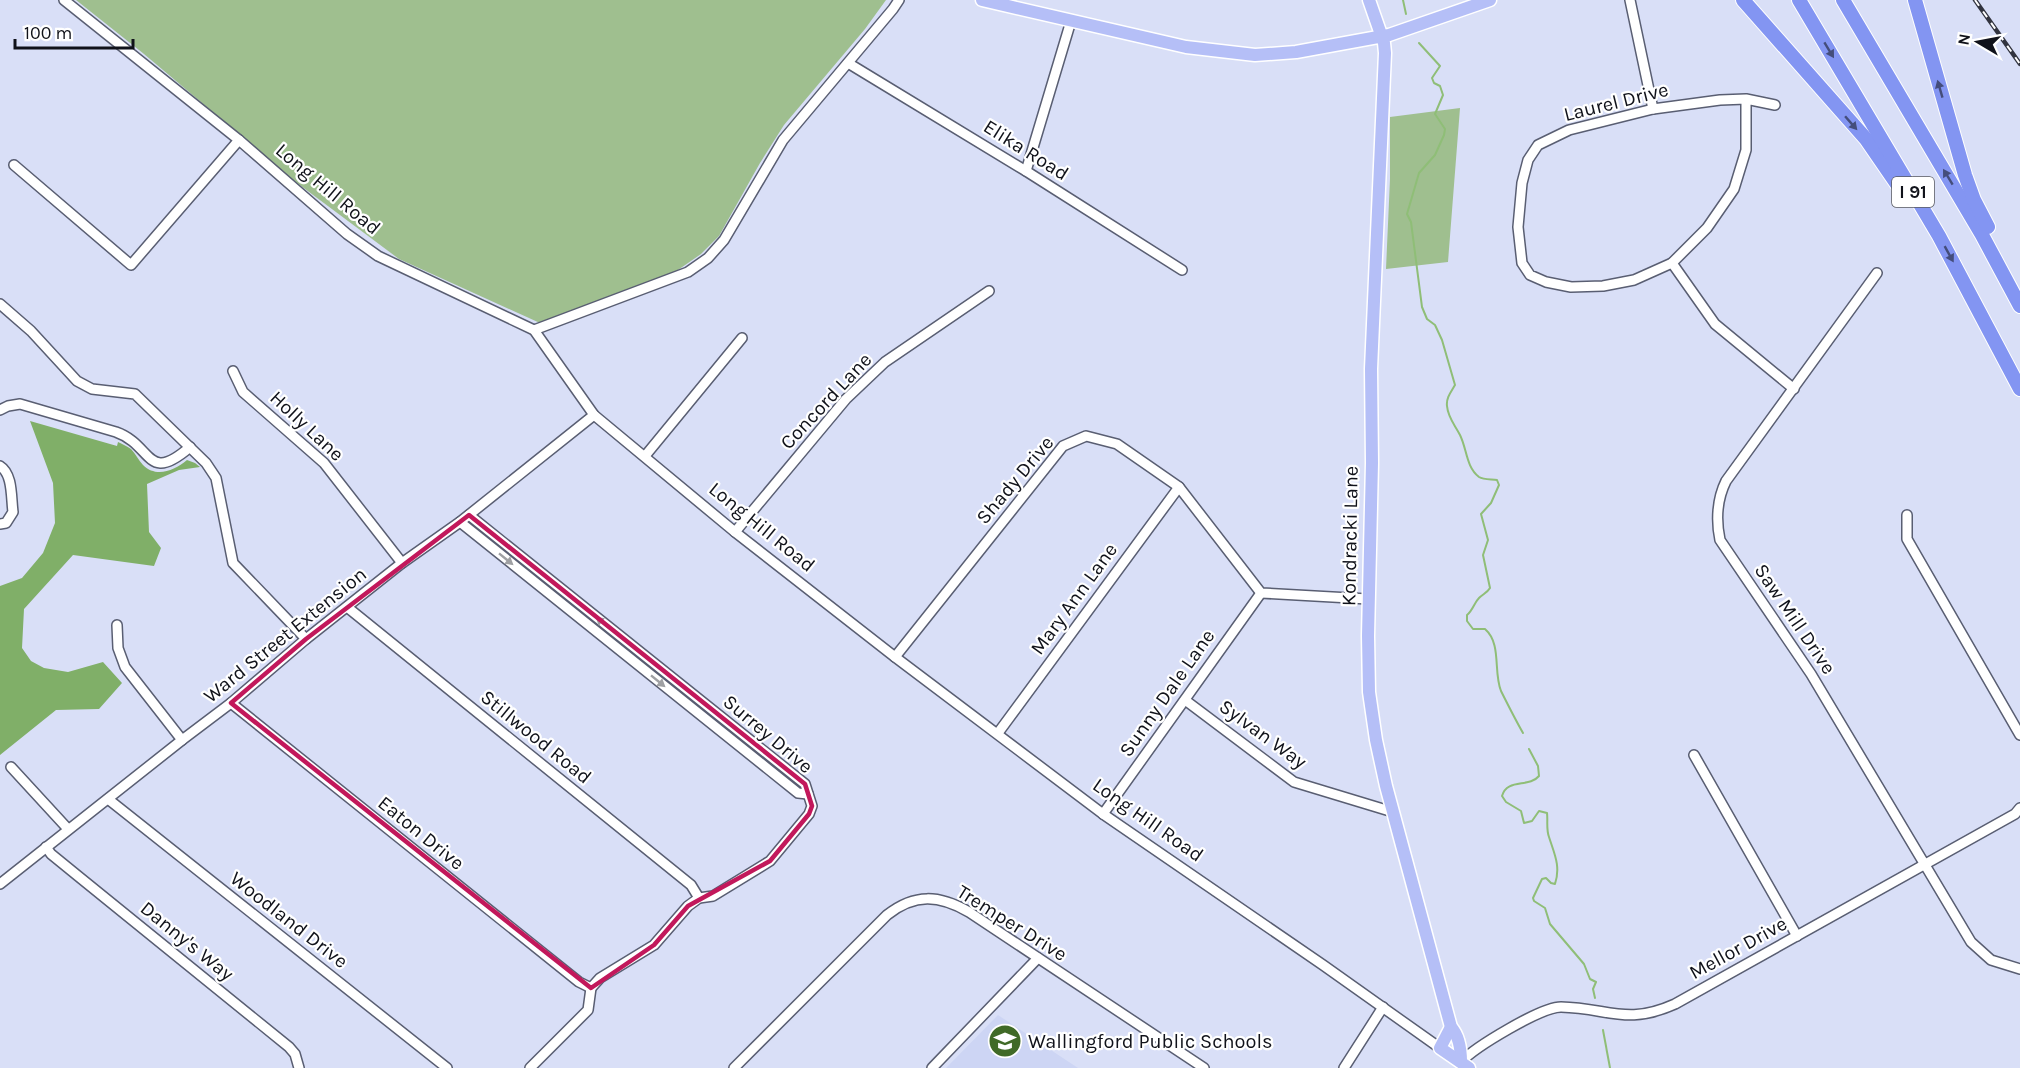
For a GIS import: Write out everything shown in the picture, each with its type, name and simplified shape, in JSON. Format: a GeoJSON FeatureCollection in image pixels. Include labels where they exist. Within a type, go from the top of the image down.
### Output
{"type":"FeatureCollection","features":[{"type":"Feature","properties":{"kind":"highway"},"geometry":{"type":"LineString","coordinates":[[1743,0],[1866,140],[1910,203],[1930,222]]}},
{"type":"Feature","properties":{"kind":"highway","name":"I 91"},"geometry":{"type":"LineString","coordinates":[[1799,0],[1930,222],[2020,389]]}},
{"type":"Feature","properties":{"kind":"highway","name":"I 91"},"geometry":{"type":"LineString","coordinates":[[1843,0],[1998,264],[2020,306]]}},
{"type":"Feature","properties":{"kind":"highway"},"geometry":{"type":"LineString","coordinates":[[1915,0],[1965,174],[1974,200],[1993,238],[1998,264]]}},
{"type":"Feature","properties":{"kind":"main road"},"geometry":{"type":"LineString","coordinates":[[982,0],[1186,47],[1241,54],[1284,54],[1382,37],[1490,0]]}},
{"type":"Feature","properties":{"kind":"main road","name":"Kondracki Lane"},"geometry":{"type":"LineString","coordinates":[[1369,0],[1385,53],[1371,369],[1372,452],[1368,599],[1368,672],[1371,706],[1378,753],[1393,812],[1451,1027],[1455,1032],[1465,1065]]}},
{"type":"Feature","properties":{"kind":"main road"},"geometry":{"type":"LineString","coordinates":[[1440,1048],[1451,1027]]}},
{"type":"Feature","properties":{"kind":"main road","name":"Long Hill Road"},"geometry":{"type":"LineString","coordinates":[[1440,1048],[1465,1065]]}},
{"type":"Feature","properties":{"kind":"street","name":"Long Hill Road"},"geometry":{"type":"LineString","coordinates":[[64,0],[239,140],[347,234],[378,256],[534,330],[594,415],[735,532],[895,657],[1103,814],[1440,1048]]}},
{"type":"Feature","properties":{"kind":"street"},"geometry":{"type":"LineString","coordinates":[[534,330],[688,272],[708,258],[724,240],[783,140],[899,0]]}},
{"type":"Feature","properties":{"kind":"street"},"geometry":{"type":"LineString","coordinates":[[1630,0],[1653,109]]}},
{"type":"Feature","properties":{"kind":"street"},"geometry":{"type":"LineString","coordinates":[[1026,171],[1071,21]]}},
{"type":"Feature","properties":{"kind":"street","name":"Elika Road"},"geometry":{"type":"LineString","coordinates":[[848,63],[1026,171],[1182,270]]}},
{"type":"Feature","properties":{"kind":"street","name":"Laurel Drive"},"geometry":{"type":"LineString","coordinates":[[1746,99],[1746,150],[1734,189],[1707,228],[1672,263],[1634,280],[1603,286],[1571,287],[1546,282],[1530,275],[1522,263],[1518,227],[1522,183],[1528,160],[1538,145],[1569,130],[1653,109],[1746,99],[1775,105]]}},
{"type":"Feature","properties":{"kind":"street"},"geometry":{"type":"LineString","coordinates":[[14,165],[131,265],[239,140]]}},
{"type":"Feature","properties":{"kind":"street"},"geometry":{"type":"LineString","coordinates":[[1672,263],[1715,324],[1794,389]]}},
{"type":"Feature","properties":{"kind":"street","name":"Saw Mill Drive"},"geometry":{"type":"LineString","coordinates":[[1877,273],[1726,481],[1717,520],[1720,540],[1811,674],[1971,942],[1990,960],[2020,969]]}},
{"type":"Feature","properties":{"kind":"street","name":"Concord Lane"},"geometry":{"type":"LineString","coordinates":[[735,532],[846,399],[877,369],[989,291]]}},
{"type":"Feature","properties":{"kind":"street"},"geometry":{"type":"LineString","coordinates":[[0,304],[31,331],[77,381],[92,389],[135,394],[206,463],[216,478],[233,563],[306,639]]}},
{"type":"Feature","properties":{"kind":"street"},"geometry":{"type":"LineString","coordinates":[[645,456],[742,338]]}},
{"type":"Feature","properties":{"kind":"street","name":"Holly Lane"},"geometry":{"type":"LineString","coordinates":[[233,371],[243,392],[324,463],[402,563]]}},
{"type":"Feature","properties":{"kind":"street"},"geometry":{"type":"LineString","coordinates":[[0,410],[20,404],[116,432],[127,437],[153,461],[162,464],[170,462],[190,447]]}},
{"type":"Feature","properties":{"kind":"street","name":"Ward Street Extension"},"geometry":{"type":"LineString","coordinates":[[0,884],[231,703],[306,639],[402,563],[460,522],[594,415]]}},
{"type":"Feature","properties":{"kind":"street","name":"Shady Drive"},"geometry":{"type":"LineString","coordinates":[[895,657],[1062,446],[1086,436],[1117,444],[1179,487],[1261,593]]}},
{"type":"Feature","properties":{"kind":"street"},"geometry":{"type":"LineString","coordinates":[[0,466],[9,477],[13,512],[6,523],[0,524]]}},
{"type":"Feature","properties":{"kind":"street","name":"Mary Ann Lane"},"geometry":{"type":"LineString","coordinates":[[998,733],[1179,487]]}},
{"type":"Feature","properties":{"kind":"street","name":"Surrey Drive"},"geometry":{"type":"LineString","coordinates":[[460,522],[798,794],[808,794],[805,784],[469,515]]}},
{"type":"Feature","properties":{"kind":"street"},"geometry":{"type":"LineString","coordinates":[[1907,515],[1907,539],[2020,735]]}},
{"type":"Feature","properties":{"kind":"street"},"geometry":{"type":"LineString","coordinates":[[1261,593],[1368,599]]}},
{"type":"Feature","properties":{"kind":"street","name":"Sunny Dale Lane"},"geometry":{"type":"LineString","coordinates":[[1103,814],[1261,593]]}},
{"type":"Feature","properties":{"kind":"street","name":"Stillwood Road"},"geometry":{"type":"LineString","coordinates":[[347,607],[691,885],[699,898]]}},
{"type":"Feature","properties":{"kind":"street"},"geometry":{"type":"LineString","coordinates":[[117,625],[118,648],[125,667],[182,740]]}},
{"type":"Feature","properties":{"kind":"street","name":"Sylvan Way"},"geometry":{"type":"LineString","coordinates":[[1185,700],[1294,782],[1393,812]]}},
{"type":"Feature","properties":{"kind":"street","name":"Eaton Drive"},"geometry":{"type":"LineString","coordinates":[[231,703],[579,982],[591,988]]}},
{"type":"Feature","properties":{"kind":"street"},"geometry":{"type":"LineString","coordinates":[[1694,755],[1797,936]]}},
{"type":"Feature","properties":{"kind":"street"},"geometry":{"type":"LineString","coordinates":[[11,767],[68,829]]}},
{"type":"Feature","properties":{"kind":"street"},"geometry":{"type":"LineString","coordinates":[[530,1068],[588,1010],[591,988],[600,978],[654,945],[688,906],[699,898],[713,896],[770,861],[809,814],[812,806],[808,794]]}},
{"type":"Feature","properties":{"kind":"street","name":"Woodland Drive"},"geometry":{"type":"LineString","coordinates":[[108,799],[447,1068]]}},
{"type":"Feature","properties":{"kind":"street","name":"Mellor Drive"},"geometry":{"type":"LineString","coordinates":[[1465,1065],[1474,1050],[1533,1016],[1552,1008],[1563,1007],[1630,1016],[1660,1011],[1926,865],[2015,814],[2020,808]]}},
{"type":"Feature","properties":{"kind":"street","name":"Danny's Way"},"geometry":{"type":"LineString","coordinates":[[46,847],[51,854],[289,1047],[295,1054],[299,1068]]}},
{"type":"Feature","properties":{"kind":"street","name":"Tremper Drive"},"geometry":{"type":"LineString","coordinates":[[734,1068],[893,910],[908,902],[927,898],[956,905],[1204,1068]]}},
{"type":"Feature","properties":{"kind":"street"},"geometry":{"type":"LineString","coordinates":[[932,1068],[1038,958]]}},
{"type":"Feature","properties":{"kind":"street"},"geometry":{"type":"LineString","coordinates":[[1344,1068],[1383,1007]]}},
{"type":"Feature","properties":{"kind":"highlighted area"},"geometry":{"type":"Polygon","coordinates":[[[469,515],[805,784],[812,806],[809,814],[770,861],[688,906],[654,945],[591,988],[231,703],[306,639],[469,515]]]}},
{"type":"Feature","properties":{"kind":"shaded area","name":"Wallingford Public Schools"},"geometry":{"type":"Polygon","coordinates":[[[998,1015],[1078,1068],[946,1068],[998,1015]]]}},
{"type":"Feature","properties":{"kind":"green space"},"geometry":{"type":"Polygon","coordinates":[[[76,0],[886,0],[865,29],[784,125],[719,236],[701,254],[675,272],[540,323],[399,259],[297,183],[76,0]]]}},
{"type":"Feature","properties":{"kind":"green space"},"geometry":{"type":"Polygon","coordinates":[[[1460,108],[1448,262],[1386,269],[1390,117],[1460,108]]]}},
{"type":"Feature","properties":{"kind":"green space"},"geometry":{"type":"Polygon","coordinates":[[[30,421],[117,446],[118,442],[131,449],[143,465],[154,471],[171,470],[187,460],[200,467],[179,470],[147,484],[149,532],[161,548],[154,566],[73,555],[24,609],[22,648],[31,661],[44,668],[68,672],[103,662],[122,683],[99,709],[56,710],[0,755],[0,586],[22,578],[43,553],[55,523],[53,483],[30,421]]]}},
{"type":"Feature","properties":{"kind":"waterway"},"geometry":{"type":"LineString","coordinates":[[1403,0],[1406,14]]}},
{"type":"Feature","properties":{"kind":"waterway"},"geometry":{"type":"LineString","coordinates":[[1419,43],[1440,66],[1432,78],[1434,83],[1440,86],[1443,95],[1435,114],[1445,129],[1435,155],[1419,173],[1407,214],[1411,222],[1422,307],[1427,319],[1435,325],[1442,340],[1455,385],[1447,400],[1447,406],[1469,463],[1479,477],[1497,480],[1499,485],[1491,503],[1481,514],[1488,540],[1483,555],[1490,588],[1477,600],[1467,615],[1467,621],[1473,629],[1485,629],[1494,642],[1501,691],[1523,733]]}},
{"type":"Feature","properties":{"kind":"waterway"},"geometry":{"type":"LineString","coordinates":[[1529,749],[1538,766],[1539,776],[1530,782],[1508,787],[1502,796],[1506,802],[1521,811],[1524,823],[1532,821],[1539,811],[1547,813],[1547,828],[1555,854],[1557,877],[1555,884],[1546,878],[1542,879],[1533,898],[1545,908],[1550,924],[1584,964],[1590,979],[1596,982],[1593,989],[1595,998]]}},
{"type":"Feature","properties":{"kind":"waterway"},"geometry":{"type":"LineString","coordinates":[[1603,1030],[1610,1068]]}},
{"type":"Feature","properties":{"kind":"railway"},"geometry":{"type":"LineString","coordinates":[[1975,0],[2020,64]]}},
{"type":"Feature","properties":{"kind":"place","name":"Wallingford Public Schools"},"geometry":{"type":"Point","coordinates":[1005,1041]}}]}
